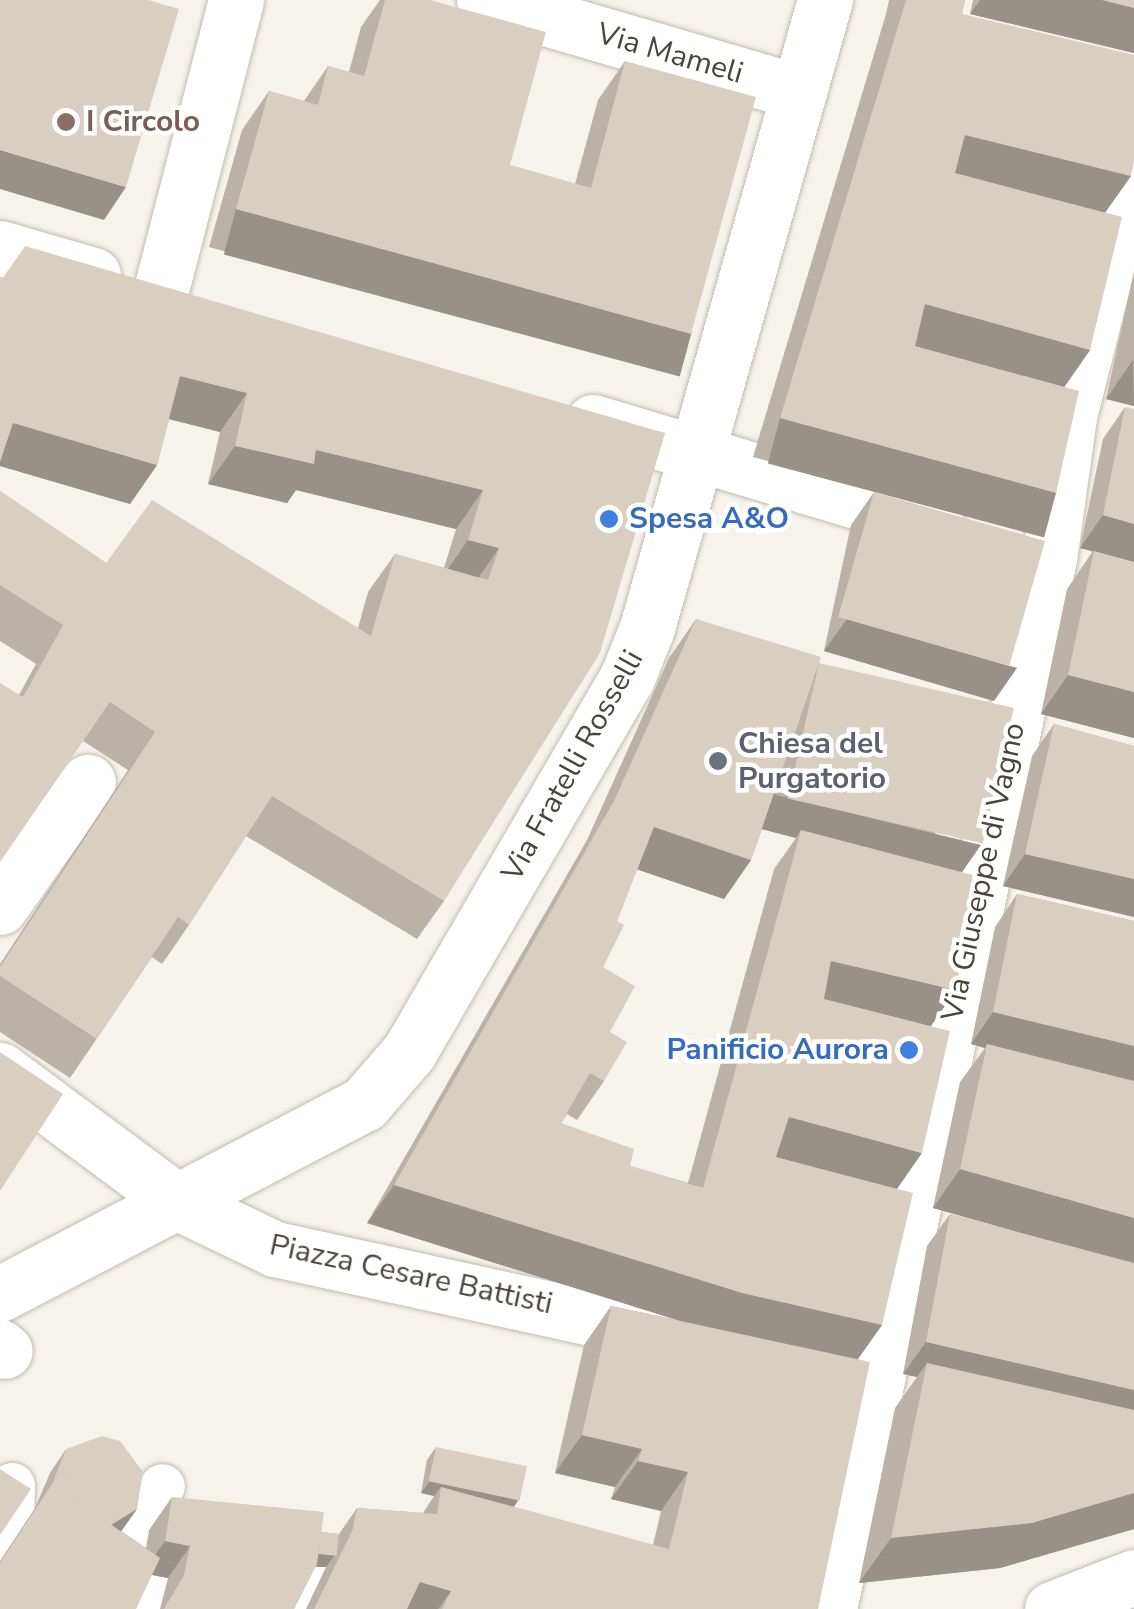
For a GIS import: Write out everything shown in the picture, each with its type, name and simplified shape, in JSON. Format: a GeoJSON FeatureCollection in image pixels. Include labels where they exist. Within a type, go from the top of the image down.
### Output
{"type":"FeatureCollection","features":[{"type":"Feature","properties":{"kind":"street"},"geometry":{"type":"LineString","coordinates":[[160,294],[236,0]]}},
{"type":"Feature","properties":{"kind":"street","name":"Via Mameli"},"geometry":{"type":"LineString","coordinates":[[484,0],[799,92]]}},
{"type":"Feature","properties":{"kind":"street","name":"Via Fratelli Rosselli"},"geometry":{"type":"LineString","coordinates":[[0,1294],[180,1204],[364,1104],[410,1052],[627,678],[647,628],[693,452],[825,0]]}},
{"type":"Feature","properties":{"kind":"street","name":"Via Giuseppe di Vagno"},"geometry":{"type":"LineString","coordinates":[[831,1597],[978,901],[1040,734],[1048,559],[1093,422],[1134,160]]}},
{"type":"Feature","properties":{"kind":"street"},"geometry":{"type":"LineString","coordinates":[[1056,225],[1122,246]]}},
{"type":"Feature","properties":{"kind":"street"},"geometry":{"type":"LineString","coordinates":[[0,248],[217,311]]}},
{"type":"Feature","properties":{"kind":"street"},"geometry":{"type":"LineString","coordinates":[[1016,398],[1093,422]]}},
{"type":"Feature","properties":{"kind":"street"},"geometry":{"type":"LineString","coordinates":[[540,406],[1100,574]]}},
{"type":"Feature","properties":{"kind":"street"},"geometry":{"type":"LineString","coordinates":[[647,628],[702,643]]}},
{"type":"Feature","properties":{"kind":"street"},"geometry":{"type":"LineString","coordinates":[[960,712],[1040,734]]}},
{"type":"Feature","properties":{"kind":"street"},"geometry":{"type":"LineString","coordinates":[[0,907],[88,782]]}},
{"type":"Feature","properties":{"kind":"street"},"geometry":{"type":"LineString","coordinates":[[978,901],[1030,913]]}},
{"type":"Feature","properties":{"kind":"street"},"geometry":{"type":"LineString","coordinates":[[946,1057],[1002,1071]]}},
{"type":"Feature","properties":{"kind":"street","name":"Piazza Cesare Battisti"},"geometry":{"type":"LineString","coordinates":[[0,1070],[180,1204],[274,1250],[592,1314],[724,1349]]}},
{"type":"Feature","properties":{"kind":"street"},"geometry":{"type":"LineString","coordinates":[[910,1220],[966,1235]]}},
{"type":"Feature","properties":{"kind":"street"},"geometry":{"type":"LineString","coordinates":[[820,1374],[932,1401]]}},
{"type":"Feature","properties":{"kind":"street"},"geometry":{"type":"LineString","coordinates":[[0,1546],[11,1530],[12,1486]]}},
{"type":"Feature","properties":{"kind":"street"},"geometry":{"type":"LineString","coordinates":[[145,1609],[154,1590],[130,1582],[134,1546],[162,1486]]}},
{"type":"Feature","properties":{"kind":"street"},"geometry":{"type":"LineString","coordinates":[[297,1609],[312,1567]]}},
{"type":"Feature","properties":{"kind":"street"},"geometry":{"type":"LineString","coordinates":[[1052,1609],[1134,1576]]}},
{"type":"Feature","properties":{"kind":"building","name":"I Circolo"},"geometry":{"type":"Polygon","coordinates":[[[0,0],[148,0],[179,9],[126,187],[0,150],[0,0]]]}},
{"type":"Feature","properties":{"kind":"building"},"geometry":{"type":"Polygon","coordinates":[[[385,0],[430,0],[546,32],[510,165],[591,188],[625,61],[756,97],[691,334],[236,209],[269,91],[318,105],[328,66],[364,76],[385,0]]]}},
{"type":"Feature","properties":{"kind":"building"},"geometry":{"type":"Polygon","coordinates":[[[906,0],[965,0],[962,14],[1134,55],[1131,176],[965,135],[955,173],[1122,217],[1090,350],[925,304],[915,346],[1079,391],[1056,493],[780,418],[906,0]]]}},
{"type":"Feature","properties":{"kind":"building"},"geometry":{"type":"Polygon","coordinates":[[[1102,0],[1134,0],[1134,8],[1102,0]]]}},
{"type":"Feature","properties":{"kind":"building"},"geometry":{"type":"Polygon","coordinates":[[[25,246],[665,433],[600,653],[444,901],[272,796],[189,925],[178,917],[97,1039],[0,976],[0,967],[155,732],[110,702],[0,862],[0,683],[23,697],[63,625],[0,585],[0,491],[106,563],[152,500],[371,636],[395,554],[488,580],[499,548],[468,540],[483,490],[316,450],[314,464],[235,446],[247,393],[180,376],[157,465],[13,423],[0,462],[0,282],[25,246]]]}},
{"type":"Feature","properties":{"kind":"building"},"geometry":{"type":"Polygon","coordinates":[[[1125,407],[1134,409],[1134,524],[1103,515],[1125,407]]]}},
{"type":"Feature","properties":{"kind":"building"},"geometry":{"type":"Polygon","coordinates":[[[874,492],[1045,541],[1009,666],[838,617],[874,492]]]}},
{"type":"Feature","properties":{"kind":"building"},"geometry":{"type":"Polygon","coordinates":[[[1094,551],[1134,562],[1134,692],[1068,675],[1094,551]]]}},
{"type":"Feature","properties":{"kind":"building"},"geometry":{"type":"Polygon","coordinates":[[[696,619],[821,657],[751,860],[654,827],[617,921],[624,925],[603,967],[635,986],[610,1032],[627,1042],[604,1081],[590,1073],[561,1123],[634,1149],[630,1166],[703,1188],[801,830],[977,876],[956,990],[831,961],[824,999],[950,1031],[922,1153],[789,1117],[776,1157],[913,1193],[882,1325],[742,1293],[394,1185],[614,801],[696,619]]]}},
{"type":"Feature","properties":{"kind":"building"},"geometry":{"type":"Polygon","coordinates":[[[819,663],[1014,708],[983,843],[788,798],[819,663]]]}},
{"type":"Feature","properties":{"kind":"building"},"geometry":{"type":"Polygon","coordinates":[[[1054,724],[1134,746],[1134,879],[1025,854],[1054,724]]]}},
{"type":"Feature","properties":{"kind":"building"},"geometry":{"type":"Polygon","coordinates":[[[1017,894],[1134,921],[1134,1046],[993,1012],[1017,894]]]}},
{"type":"Feature","properties":{"kind":"building"},"geometry":{"type":"Polygon","coordinates":[[[987,1044],[1134,1081],[1134,1218],[960,1169],[987,1044]]]}},
{"type":"Feature","properties":{"kind":"building"},"geometry":{"type":"Polygon","coordinates":[[[0,1052],[63,1094],[0,1191],[0,1052]]]}},
{"type":"Feature","properties":{"kind":"building"},"geometry":{"type":"Polygon","coordinates":[[[950,1214],[1134,1263],[1134,1390],[926,1342],[950,1214]]]}},
{"type":"Feature","properties":{"kind":"building"},"geometry":{"type":"Polygon","coordinates":[[[611,1306],[870,1362],[818,1609],[442,1609],[451,1591],[420,1582],[407,1609],[314,1609],[353,1529],[357,1508],[437,1514],[441,1487],[669,1549],[688,1472],[638,1461],[642,1449],[582,1435],[611,1306]]]}},
{"type":"Feature","properties":{"kind":"building"},"geometry":{"type":"Polygon","coordinates":[[[927,1363],[1134,1410],[1134,1493],[1032,1523],[891,1538],[927,1363]]]}},
{"type":"Feature","properties":{"kind":"building"},"geometry":{"type":"Polygon","coordinates":[[[102,1436],[120,1441],[143,1472],[137,1509],[111,1525],[75,1500],[62,1469],[52,1484],[66,1449],[102,1436]]]}},
{"type":"Feature","properties":{"kind":"building"},"geometry":{"type":"Polygon","coordinates":[[[436,1447],[527,1466],[520,1501],[429,1481],[436,1447]]]}},
{"type":"Feature","properties":{"kind":"building"},"geometry":{"type":"Polygon","coordinates":[[[0,1469],[31,1489],[0,1535],[0,1469]]]}},
{"type":"Feature","properties":{"kind":"building"},"geometry":{"type":"Polygon","coordinates":[[[62,1469],[75,1500],[160,1558],[136,1609],[0,1609],[0,1563],[62,1469]]]}},
{"type":"Feature","properties":{"kind":"building"},"geometry":{"type":"Polygon","coordinates":[[[172,1497],[324,1512],[317,1564],[294,1609],[164,1609],[184,1575],[190,1546],[165,1541],[172,1497]]]}},
{"type":"Feature","properties":{"kind":"building"},"geometry":{"type":"Polygon","coordinates":[[[321,1532],[339,1534],[337,1556],[319,1554],[321,1532]]]}},
{"type":"Feature","properties":{"kind":"place","name":"I Circolo"},"geometry":{"type":"Point","coordinates":[66,122]}},
{"type":"Feature","properties":{"kind":"place","name":"Spesa A&O"},"geometry":{"type":"Point","coordinates":[609,519]}},
{"type":"Feature","properties":{"kind":"place","name":"Chiesa del Purgatorio"},"geometry":{"type":"Point","coordinates":[718,761]}},
{"type":"Feature","properties":{"kind":"place","name":"Panificio Aurora"},"geometry":{"type":"Point","coordinates":[909,1050]}}]}
